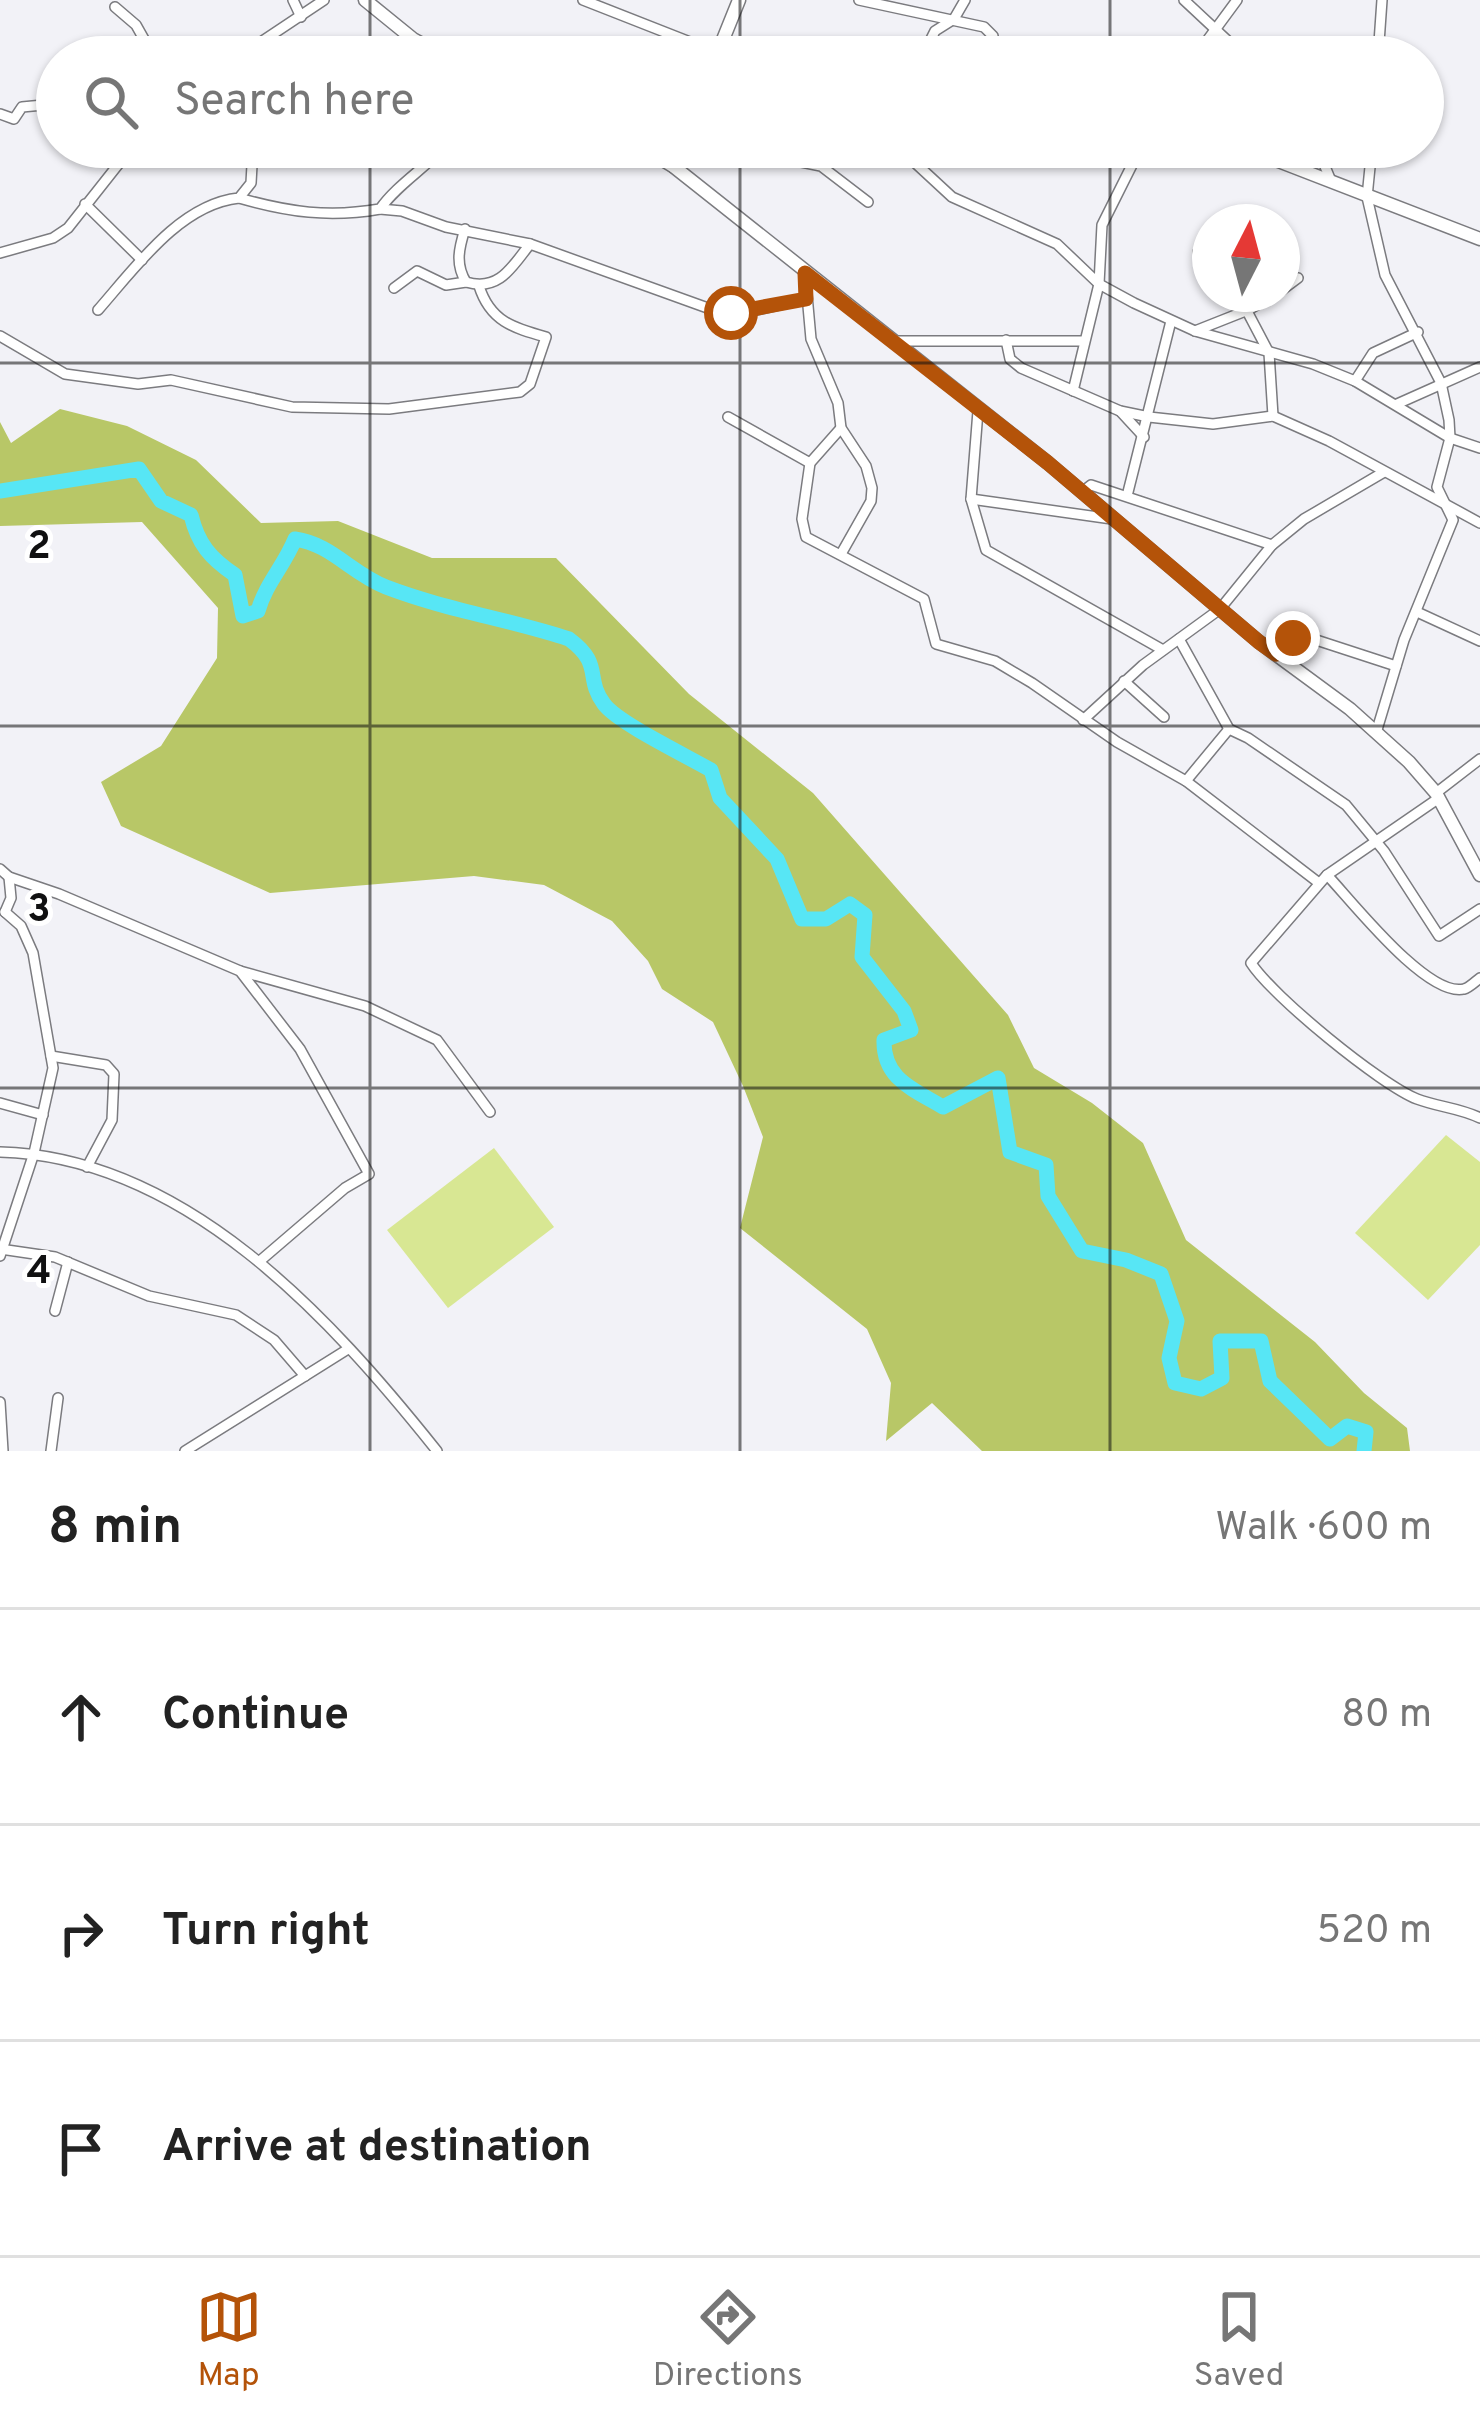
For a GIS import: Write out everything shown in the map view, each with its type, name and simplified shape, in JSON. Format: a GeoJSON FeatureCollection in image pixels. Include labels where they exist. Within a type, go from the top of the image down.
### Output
{"type":"FeatureCollection","features":[{"type":"Feature","properties":{"kind":"street"},"geometry":{"type":"LineString","coordinates":[[293,0],[301,17]]}},
{"type":"Feature","properties":{"kind":"street"},"geometry":{"type":"LineString","coordinates":[[271,36],[323,0]]}},
{"type":"Feature","properties":{"kind":"street"},"geometry":{"type":"LineString","coordinates":[[584,0],[671,36]]}},
{"type":"Feature","properties":{"kind":"street"},"geometry":{"type":"LineString","coordinates":[[725,36],[739,0]]}},
{"type":"Feature","properties":{"kind":"street"},"geometry":{"type":"LineString","coordinates":[[859,0],[954,19],[989,31],[990,36]]}},
{"type":"Feature","properties":{"kind":"street"},"geometry":{"type":"LineString","coordinates":[[934,36],[939,26],[954,19],[965,0]]}},
{"type":"Feature","properties":{"kind":"street"},"geometry":{"type":"LineString","coordinates":[[1184,0],[1222,36]]}},
{"type":"Feature","properties":{"kind":"street"},"geometry":{"type":"LineString","coordinates":[[1211,36],[1237,0]]}},
{"type":"Feature","properties":{"kind":"street"},"geometry":{"type":"LineString","coordinates":[[1379,36],[1382,0]]}},
{"type":"Feature","properties":{"kind":"street"},"geometry":{"type":"LineString","coordinates":[[368,1],[408,36]]}},
{"type":"Feature","properties":{"kind":"street"},"geometry":{"type":"LineString","coordinates":[[115,7],[142,36]]}},
{"type":"Feature","properties":{"kind":"street"},"geometry":{"type":"LineString","coordinates":[[0,114],[14,119],[22,107],[36,106]]}},
{"type":"Feature","properties":{"kind":"street"},"geometry":{"type":"LineString","coordinates":[[0,253],[62,233],[115,168]]}},
{"type":"Feature","properties":{"kind":"street"},"geometry":{"type":"LineString","coordinates":[[239,198],[251,183],[252,168]]}},
{"type":"Feature","properties":{"kind":"street"},"geometry":{"type":"LineString","coordinates":[[380,209],[394,190],[425,168]]}},
{"type":"Feature","properties":{"kind":"street"},"geometry":{"type":"LineString","coordinates":[[675,168],[1376,733],[1438,795],[1480,875]]}},
{"type":"Feature","properties":{"kind":"street"},"geometry":{"type":"LineString","coordinates":[[824,168],[868,202]]}},
{"type":"Feature","properties":{"kind":"street"},"geometry":{"type":"LineString","coordinates":[[921,168],[952,197],[1057,244],[1099,284],[1171,321],[1355,381],[1450,437],[1480,448]]}},
{"type":"Feature","properties":{"kind":"street"},"geometry":{"type":"LineString","coordinates":[[1073,391],[1099,284],[1102,224],[1130,168]]}},
{"type":"Feature","properties":{"kind":"street"},"geometry":{"type":"LineString","coordinates":[[1293,168],[1480,238]]}},
{"type":"Feature","properties":{"kind":"street"},"geometry":{"type":"LineString","coordinates":[[1326,168],[1334,185]]}},
{"type":"Feature","properties":{"kind":"street"},"geometry":{"type":"LineString","coordinates":[[1370,168],[1367,196],[1389,286],[1442,383],[1450,437],[1436,484],[1453,523],[1396,666],[1376,733]]}},
{"type":"Feature","properties":{"kind":"street"},"geometry":{"type":"LineString","coordinates":[[98,310],[142,260],[206,206],[239,198],[308,214],[380,209],[530,244],[716,311],[748,312],[806,299]]}},
{"type":"Feature","properties":{"kind":"street"},"geometry":{"type":"LineString","coordinates":[[85,204],[142,260]]}},
{"type":"Feature","properties":{"kind":"street"},"geometry":{"type":"LineString","coordinates":[[465,229],[458,255],[466,282]]}},
{"type":"Feature","properties":{"kind":"street"},"geometry":{"type":"LineString","coordinates":[[394,288],[417,271],[446,285],[499,281],[530,244]]}},
{"type":"Feature","properties":{"kind":"street"},"geometry":{"type":"LineString","coordinates":[[805,273],[811,339],[838,403],[841,428],[866,466],[872,496],[841,554]]}},
{"type":"Feature","properties":{"kind":"street"},"geometry":{"type":"LineString","coordinates":[[0,336],[65,374],[138,384],[171,380],[292,407],[389,409],[520,392],[530,384],[546,338],[499,320],[483,300],[479,286]]}},
{"type":"Feature","properties":{"kind":"street"},"geometry":{"type":"LineString","coordinates":[[1195,331],[1243,312]]}},
{"type":"Feature","properties":{"kind":"street"},"geometry":{"type":"LineString","coordinates":[[1249,312],[1269,352],[1273,416]]}},
{"type":"Feature","properties":{"kind":"street"},"geometry":{"type":"LineString","coordinates":[[1127,496],[1171,321]]}},
{"type":"Feature","properties":{"kind":"street"},"geometry":{"type":"LineString","coordinates":[[1355,381],[1373,353],[1418,332]]}},
{"type":"Feature","properties":{"kind":"street"},"geometry":{"type":"LineString","coordinates":[[1006,340],[1009,356],[1021,368],[1120,411],[1213,424],[1273,416],[1329,441],[1480,524]]}},
{"type":"Feature","properties":{"kind":"street"},"geometry":{"type":"LineString","coordinates":[[892,341],[1083,341]]}},
{"type":"Feature","properties":{"kind":"street"},"geometry":{"type":"LineString","coordinates":[[1397,404],[1480,368]]}},
{"type":"Feature","properties":{"kind":"street"},"geometry":{"type":"LineString","coordinates":[[979,411],[971,499],[989,554],[1163,650]]}},
{"type":"Feature","properties":{"kind":"street"},"geometry":{"type":"LineString","coordinates":[[1120,411],[1144,437]]}},
{"type":"Feature","properties":{"kind":"street"},"geometry":{"type":"LineString","coordinates":[[728,417],[810,463]]}},
{"type":"Feature","properties":{"kind":"street"},"geometry":{"type":"LineString","coordinates":[[841,428],[810,463],[803,533],[924,599],[934,640],[940,646],[995,662],[1186,781],[1323,879],[1421,970],[1451,989],[1465,989],[1480,978]]}},
{"type":"Feature","properties":{"kind":"street"},"geometry":{"type":"LineString","coordinates":[[1083,720],[1124,681],[1220,609],[1272,544],[1304,519],[1384,472]]}},
{"type":"Feature","properties":{"kind":"street"},"geometry":{"type":"LineString","coordinates":[[1082,492],[1091,485],[1272,544]]}},
{"type":"Feature","properties":{"kind":"street"},"geometry":{"type":"LineString","coordinates":[[971,499],[1112,519]]}},
{"type":"Feature","properties":{"kind":"street"},"geometry":{"type":"LineString","coordinates":[[1417,612],[1480,641]]}},
{"type":"Feature","properties":{"kind":"street"},"geometry":{"type":"LineString","coordinates":[[1276,654],[1293,638],[1306,637],[1396,666]]}},
{"type":"Feature","properties":{"kind":"street"},"geometry":{"type":"LineString","coordinates":[[1179,639],[1228,729],[1248,737],[1346,805],[1376,839],[1439,936],[1480,909]]}},
{"type":"Feature","properties":{"kind":"street"},"geometry":{"type":"LineString","coordinates":[[1124,681],[1165,718]]}},
{"type":"Feature","properties":{"kind":"street"},"geometry":{"type":"LineString","coordinates":[[1186,781],[1228,729]]}},
{"type":"Feature","properties":{"kind":"street"},"geometry":{"type":"LineString","coordinates":[[1480,759],[1323,879],[1254,958],[1253,968],[1311,1023],[1398,1089],[1480,1118]]}},
{"type":"Feature","properties":{"kind":"street"},"geometry":{"type":"LineString","coordinates":[[4,873],[11,898],[3,913],[21,926],[33,953],[52,1077],[34,1154],[1,1252],[68,1262],[148,1296],[248,1320],[274,1340],[304,1376]]}},
{"type":"Feature","properties":{"kind":"street"},"geometry":{"type":"LineString","coordinates":[[4,873],[240,971],[365,1006],[437,1040],[490,1112]]}},
{"type":"Feature","properties":{"kind":"street"},"geometry":{"type":"LineString","coordinates":[[240,971],[300,1048],[369,1174],[345,1188],[261,1260]]}},
{"type":"Feature","properties":{"kind":"street"},"geometry":{"type":"LineString","coordinates":[[51,1056],[106,1065],[114,1074],[112,1120],[87,1167]]}},
{"type":"Feature","properties":{"kind":"street"},"geometry":{"type":"LineString","coordinates":[[0,1103],[44,1115]]}},
{"type":"Feature","properties":{"kind":"street"},"geometry":{"type":"LineString","coordinates":[[0,1152],[34,1154],[87,1167],[163,1200],[261,1260],[389,1392],[436,1451]]}},
{"type":"Feature","properties":{"kind":"street"},"geometry":{"type":"LineString","coordinates":[[55,1311],[68,1262]]}},
{"type":"Feature","properties":{"kind":"street"},"geometry":{"type":"LineString","coordinates":[[185,1451],[348,1349]]}},
{"type":"Feature","properties":{"kind":"street"},"geometry":{"type":"LineString","coordinates":[[51,1451],[58,1398]]}},
{"type":"Feature","properties":{"kind":"street"},"geometry":{"type":"LineString","coordinates":[[0,1402],[3,1451]]}},
{"type":"Feature","properties":{"kind":"green space"},"geometry":{"type":"Polygon","coordinates":[[[60,409],[127,426],[196,460],[261,523],[338,521],[432,558],[556,558],[689,694],[813,793],[1008,1015],[1034,1068],[1092,1103],[1143,1143],[1186,1240],[1315,1342],[1364,1393],[1407,1428],[1410,1451],[982,1451],[932,1403],[886,1441],[891,1383],[867,1329],[740,1228],[763,1137],[713,1022],[662,989],[648,961],[612,921],[544,885],[474,876],[270,893],[121,826],[101,782],[161,746],[217,658],[218,608],[142,522],[0,526],[0,422],[11,443],[60,409]]]}},
{"type":"Feature","properties":{"kind":"green space"},"geometry":{"type":"Polygon","coordinates":[[[1446,1135],[1480,1162],[1480,1245],[1428,1300],[1355,1233],[1446,1135]]]}},
{"type":"Feature","properties":{"kind":"green space"},"geometry":{"type":"Polygon","coordinates":[[[494,1148],[554,1227],[448,1308],[387,1230],[494,1148]]]}},
{"type":"Feature","properties":{"kind":"waterway"},"geometry":{"type":"LineString","coordinates":[[0,491],[139,469],[161,501],[191,515],[206,550],[235,575],[243,616],[258,611],[295,539],[319,547],[386,587],[569,639],[586,656],[598,695],[612,712],[711,770],[720,798],[777,859],[802,919],[826,919],[850,904],[865,915],[862,957],[904,1011],[911,1030],[884,1040],[894,1074],[943,1107],[998,1078],[1010,1152],[1046,1165],[1048,1196],[1082,1251],[1126,1260],[1161,1274],[1177,1321],[1169,1358],[1175,1383],[1201,1389],[1222,1378],[1220,1341],[1261,1341],[1270,1381],[1330,1439],[1347,1426],[1366,1432],[1364,1451]]}},
{"type":"Feature","properties":{"kind":"route"},"geometry":{"type":"LineString","coordinates":[[731,313],[806,299],[805,273],[1048,463],[1259,642],[1276,654],[1293,638]]}}]}
